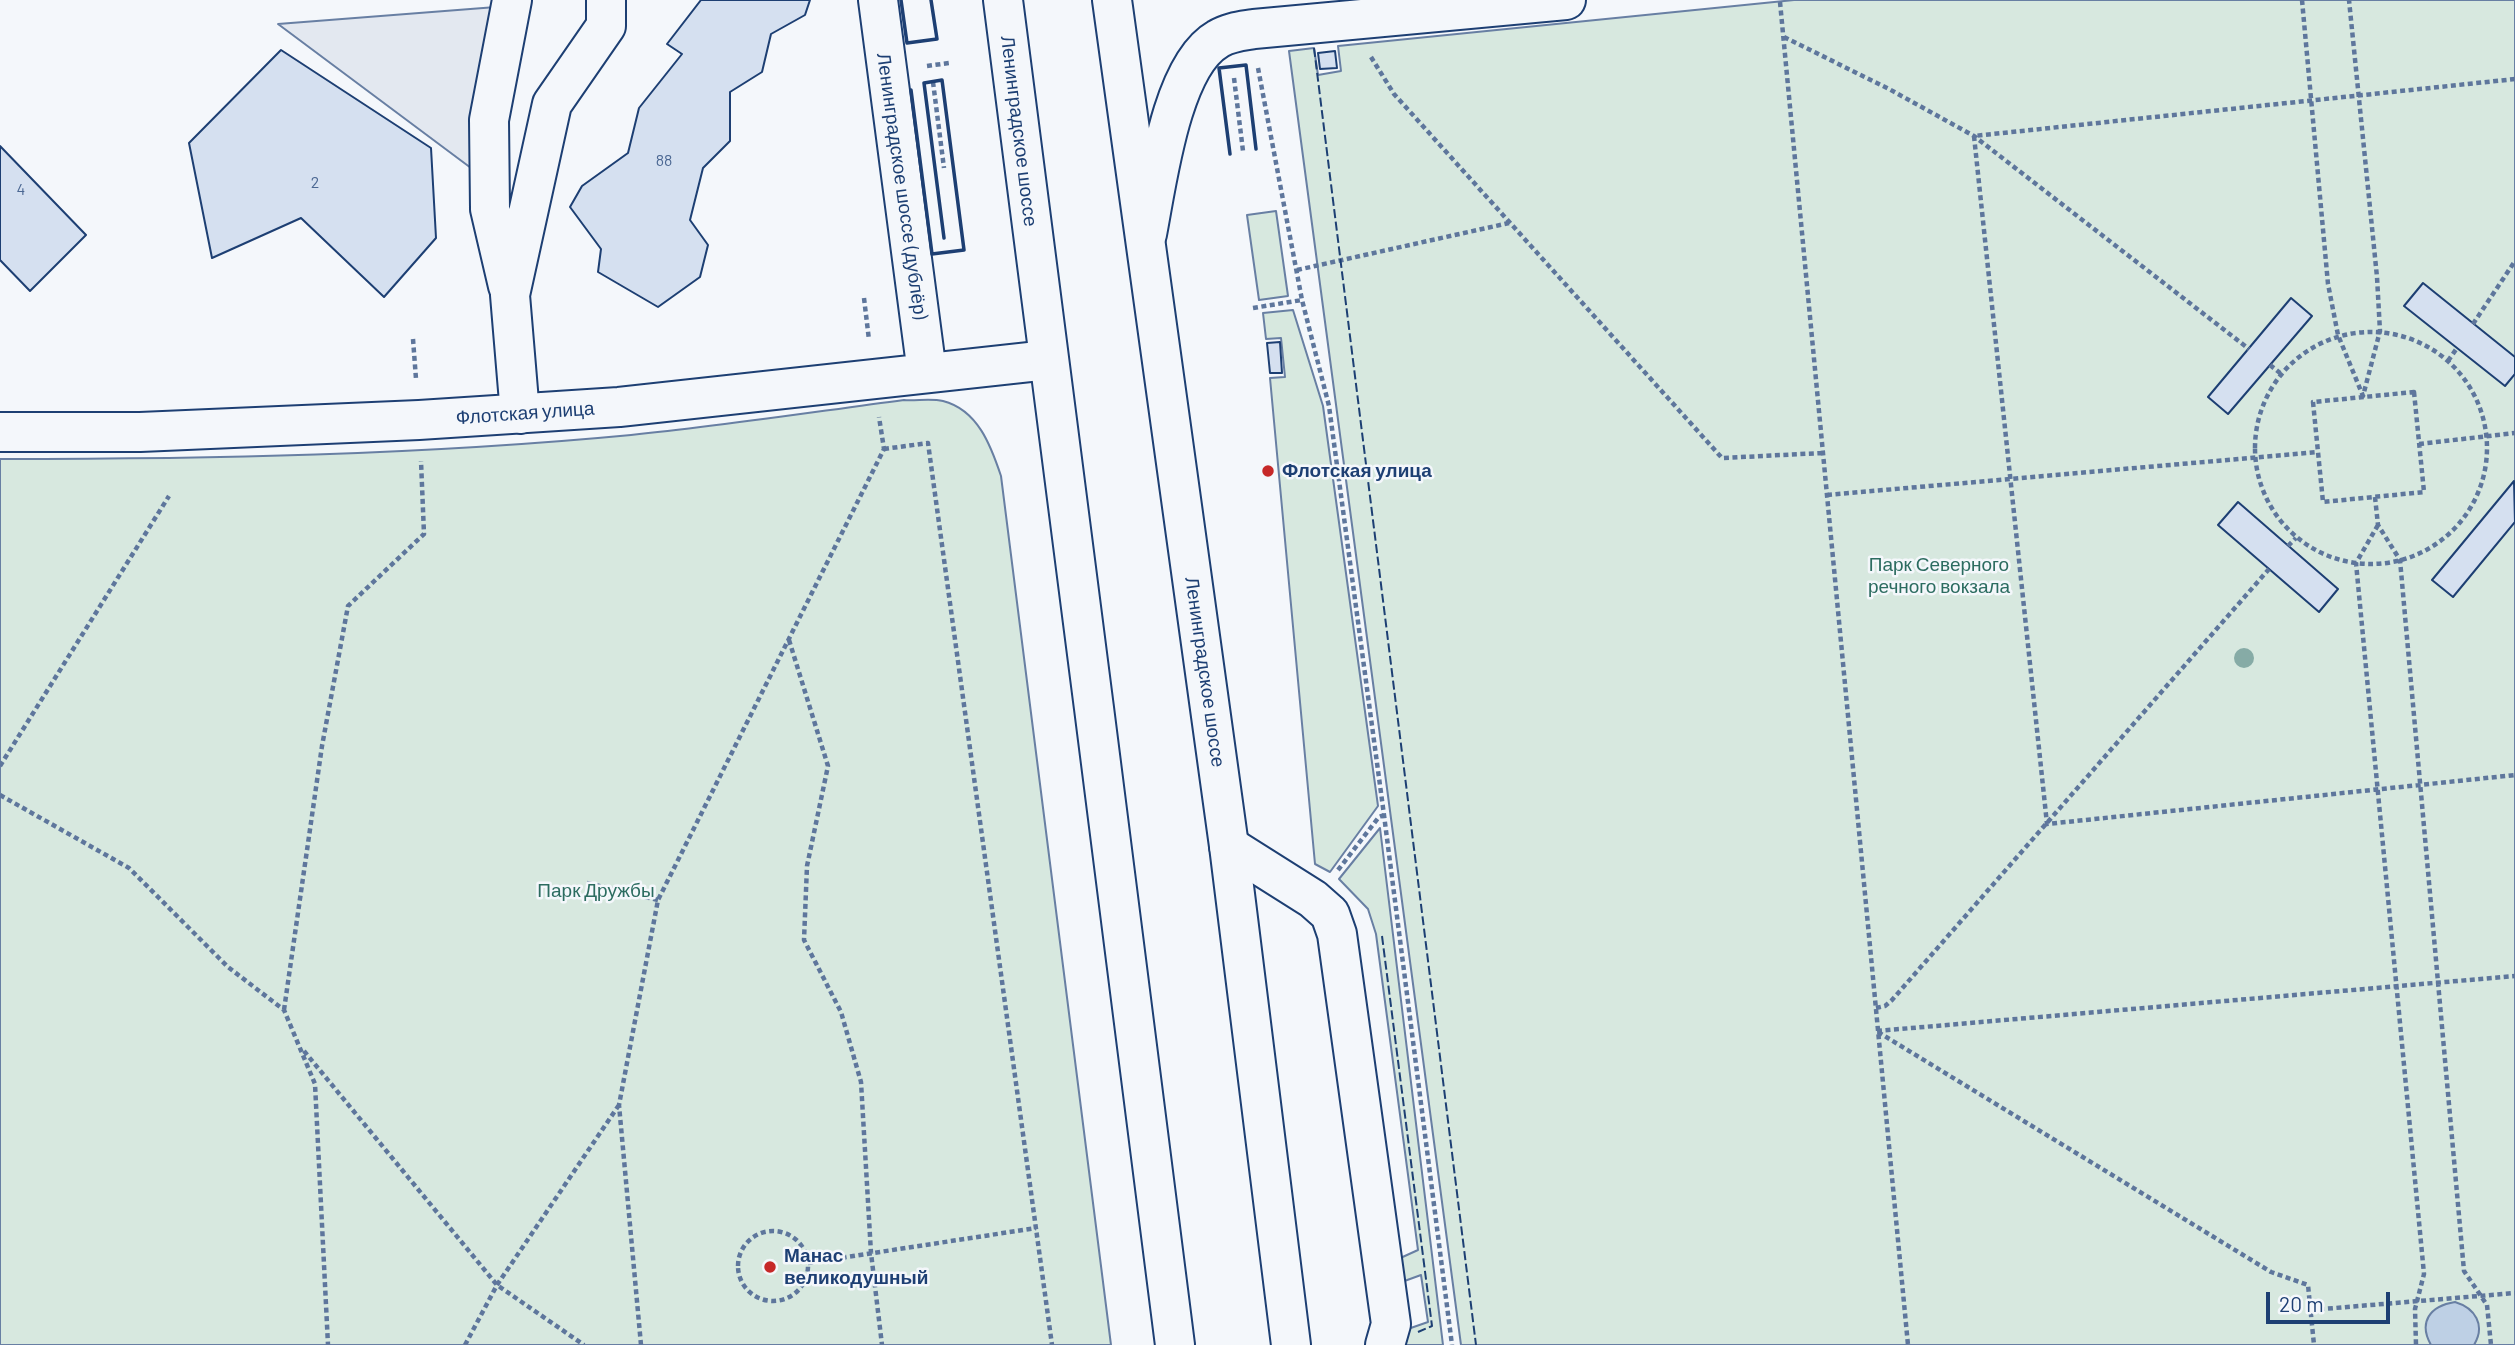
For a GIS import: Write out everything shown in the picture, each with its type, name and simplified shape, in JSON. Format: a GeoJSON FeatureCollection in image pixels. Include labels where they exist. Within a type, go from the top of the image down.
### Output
{"type":"FeatureCollection","features":[{"type":"Feature","properties":{"kind":"main road"},"geometry":{"type":"LineString","coordinates":[[512,0],[489,120],[490,209],[510,295],[520,414]]}},
{"type":"Feature","properties":{"kind":"main road"},"geometry":{"type":"LineString","coordinates":[[510,295],[552,104],[606,26],[606,0]]}},
{"type":"Feature","properties":{"kind":"main road","name":"Ленинградское шоссе (дублёр)"},"geometry":{"type":"LineString","coordinates":[[878,0],[927,373]]}},
{"type":"Feature","properties":{"kind":"main road","name":"Ленинградское шоссе"},"geometry":{"type":"LineString","coordinates":[[1003,0],[1048,360],[1117,871],[1175,1345]]}},
{"type":"Feature","properties":{"kind":"main road","name":"Ленинградское шоссе"},"geometry":{"type":"LineString","coordinates":[[1112,0],[1229,846],[1291,1345]]}},
{"type":"Feature","properties":{"kind":"main road"},"geometry":{"type":"LineString","coordinates":[[1145,243],[1161,159],[1177,101],[1192,65],[1207,46],[1231,33],[1566,0]]}},
{"type":"Feature","properties":{"kind":"main road","name":"Флотская улица"},"geometry":{"type":"LineString","coordinates":[[0,432],[141,432],[520,414],[619,407],[1048,360]]}},
{"type":"Feature","properties":{"kind":"main road"},"geometry":{"type":"LineString","coordinates":[[1229,846],[1313,899],[1330,914],[1337,934],[1391,1324],[1385,1345]]}},
{"type":"Feature","properties":{"kind":"path"},"geometry":{"type":"LineString","coordinates":[[2302,0],[2329,284],[2338,335],[2364,397]]}},
{"type":"Feature","properties":{"kind":"path"},"geometry":{"type":"LineString","coordinates":[[2349,0],[2380,331],[2364,397]]}},
{"type":"Feature","properties":{"kind":"path"},"geometry":{"type":"LineString","coordinates":[[1780,2],[1908,1345]]}},
{"type":"Feature","properties":{"kind":"path"},"geometry":{"type":"LineString","coordinates":[[1348,21],[1394,94],[1722,458],[1822,453]]}},
{"type":"Feature","properties":{"kind":"path"},"geometry":{"type":"LineString","coordinates":[[1783,36],[1889,89],[1974,136],[2249,349]]}},
{"type":"Feature","properties":{"kind":"path"},"geometry":{"type":"LineString","coordinates":[[925,66],[949,63]]}},
{"type":"Feature","properties":{"kind":"path"},"geometry":{"type":"LineString","coordinates":[[1233,66],[1243,151]]}},
{"type":"Feature","properties":{"kind":"path"},"geometry":{"type":"LineString","coordinates":[[1258,66],[1302,300],[1329,407],[1452,1345]]}},
{"type":"Feature","properties":{"kind":"path"},"geometry":{"type":"LineString","coordinates":[[1974,136],[2515,79]]}},
{"type":"Feature","properties":{"kind":"path"},"geometry":{"type":"LineString","coordinates":[[1974,136],[2047,824]]}},
{"type":"Feature","properties":{"kind":"path"},"geometry":{"type":"LineString","coordinates":[[1297,270],[1510,223]]}},
{"type":"Feature","properties":{"kind":"path"},"geometry":{"type":"LineString","coordinates":[[2473,324],[2515,261]]}},
{"type":"Feature","properties":{"kind":"path"},"geometry":{"type":"LineString","coordinates":[[864,298],[869,341]]}},
{"type":"Feature","properties":{"kind":"path"},"geometry":{"type":"LineString","coordinates":[[1253,308],[1302,300]]}},
{"type":"Feature","properties":{"kind":"path"},"geometry":{"type":"LineString","coordinates":[[2380,331],[2405,336],[2428,346],[2448,361],[2468,383],[2480,409],[2487,436],[2484,477],[2477,496],[2453,530],[2420,554],[2400,560],[2356,563],[2324,555],[2296,538],[2275,515],[2261,488],[2254,457],[2255,428],[2264,399],[2280,373],[2297,357],[2316,344],[2338,335],[2380,331]]}},
{"type":"Feature","properties":{"kind":"path"},"geometry":{"type":"LineString","coordinates":[[413,339],[416,384]]}},
{"type":"Feature","properties":{"kind":"path"},"geometry":{"type":"LineString","coordinates":[[2448,361],[2457,348]]}},
{"type":"Feature","properties":{"kind":"path"},"geometry":{"type":"LineString","coordinates":[[2270,365],[2280,373]]}},
{"type":"Feature","properties":{"kind":"path"},"geometry":{"type":"LineString","coordinates":[[2414,392],[2420,444],[2424,492],[2323,502],[2313,402],[2414,392]]}},
{"type":"Feature","properties":{"kind":"path"},"geometry":{"type":"LineString","coordinates":[[641,1345],[619,1105],[659,900],[884,449],[879,413]]}},
{"type":"Feature","properties":{"kind":"path"},"geometry":{"type":"LineString","coordinates":[[2420,444],[2515,433]]}},
{"type":"Feature","properties":{"kind":"path"},"geometry":{"type":"LineString","coordinates":[[884,449],[928,443],[1052,1345]]}},
{"type":"Feature","properties":{"kind":"path"},"geometry":{"type":"LineString","coordinates":[[284,1010],[323,746],[348,606],[424,534],[420,449]]}},
{"type":"Feature","properties":{"kind":"path"},"geometry":{"type":"LineString","coordinates":[[1827,495],[2318,452]]}},
{"type":"Feature","properties":{"kind":"path"},"geometry":{"type":"LineString","coordinates":[[0,766],[169,496]]}},
{"type":"Feature","properties":{"kind":"path"},"geometry":{"type":"LineString","coordinates":[[2375,497],[2378,525],[2400,560],[2464,1270],[2487,1305],[2491,1345]]}},
{"type":"Feature","properties":{"kind":"path"},"geometry":{"type":"LineString","coordinates":[[2378,525],[2356,563],[2424,1274],[2415,1309],[2416,1345]]}},
{"type":"Feature","properties":{"kind":"path"},"geometry":{"type":"LineString","coordinates":[[2288,546],[2296,538]]}},
{"type":"Feature","properties":{"kind":"path"},"geometry":{"type":"LineString","coordinates":[[1876,1008],[1885,1006],[1892,1000],[2269,569]]}},
{"type":"Feature","properties":{"kind":"path"},"geometry":{"type":"LineString","coordinates":[[789,640],[828,766],[807,866],[804,940],[841,1012],[861,1082],[871,1253],[882,1345]]}},
{"type":"Feature","properties":{"kind":"path"},"geometry":{"type":"LineString","coordinates":[[2047,824],[2515,775]]}},
{"type":"Feature","properties":{"kind":"path"},"geometry":{"type":"LineString","coordinates":[[0,795],[129,868],[228,967],[284,1010],[315,1084],[328,1345]]}},
{"type":"Feature","properties":{"kind":"path"},"geometry":{"type":"LineString","coordinates":[[1313,899],[1379,817],[1384,815]]}},
{"type":"Feature","properties":{"kind":"path"},"geometry":{"type":"LineString","coordinates":[[587,883],[659,900]]}},
{"type":"Feature","properties":{"kind":"path"},"geometry":{"type":"LineString","coordinates":[[1877,1031],[2515,976]]}},
{"type":"Feature","properties":{"kind":"path"},"geometry":{"type":"LineString","coordinates":[[1877,1031],[2271,1272],[2308,1285],[2314,1345]]}},
{"type":"Feature","properties":{"kind":"path"},"geometry":{"type":"LineString","coordinates":[[300,1046],[497,1285],[584,1345]]}},
{"type":"Feature","properties":{"kind":"path"},"geometry":{"type":"LineString","coordinates":[[465,1345],[497,1285],[619,1105]]}},
{"type":"Feature","properties":{"kind":"path"},"geometry":{"type":"LineString","coordinates":[[808,1263],[1036,1228]]}},
{"type":"Feature","properties":{"kind":"path"},"geometry":{"type":"LineString","coordinates":[[778,1231],[793,1237],[803,1248],[808,1263],[802,1285],[797,1292],[784,1300],[768,1300],[753,1295],[743,1284],[738,1268],[740,1253],[749,1240],[762,1232],[778,1231]]}},
{"type":"Feature","properties":{"kind":"path"},"geometry":{"type":"LineString","coordinates":[[2311,1310],[2515,1293]]}},
{"type":"Feature","properties":{"kind":"green space","name":"Парк Северного речного вокзала"},"geometry":{"type":"Polygon","coordinates":[[[1794,0],[2515,0],[2515,1345],[1461,1345],[1289,51],[1314,48],[1318,75],[1341,71],[1338,46],[1794,0]]]}},
{"type":"Feature","properties":{"kind":"green space"},"geometry":{"type":"Polygon","coordinates":[[[1276,211],[1288,296],[1259,300],[1247,215],[1276,211]]]}},
{"type":"Feature","properties":{"kind":"green space"},"geometry":{"type":"Polygon","coordinates":[[[1293,310],[1323,406],[1378,806],[1330,872],[1315,864],[1270,378],[1285,377],[1281,338],[1266,339],[1263,313],[1293,310]]]}},
{"type":"Feature","properties":{"kind":"green space","name":"Парк Дружбы"},"geometry":{"type":"Polygon","coordinates":[[[904,400],[943,401],[965,412],[987,441],[1001,476],[1111,1345],[0,1345],[0,459],[237,457],[552,442],[733,423],[904,400]]]}},
{"type":"Feature","properties":{"kind":"green space"},"geometry":{"type":"Polygon","coordinates":[[[1380,828],[1443,1345],[1404,1345],[1405,1330],[1428,1322],[1421,1275],[1399,1283],[1396,1260],[1418,1250],[1376,934],[1368,909],[1339,879],[1380,828]]]}},
{"type":"Feature","properties":{"kind":"shaded area"},"geometry":{"type":"Polygon","coordinates":[[[496,7],[475,171],[278,24],[496,7]]]}},
{"type":"Feature","properties":{"kind":"water"},"geometry":{"type":"Polygon","coordinates":[[[2455,1302],[2468,1308],[2477,1318],[2479,1331],[2474,1345],[2431,1345],[2426,1329],[2429,1316],[2439,1307],[2455,1302]]]}},
{"type":"Feature","properties":{"kind":"building"},"geometry":{"type":"Polygon","coordinates":[[[701,0],[810,0],[805,15],[771,34],[762,72],[730,92],[730,141],[703,168],[690,220],[708,245],[700,277],[658,307],[598,272],[601,249],[570,207],[582,186],[628,153],[639,108],[682,54],[667,44],[701,0]]]}},
{"type":"Feature","properties":{"kind":"building"},"geometry":{"type":"Polygon","coordinates":[[[281,50],[431,148],[436,238],[384,297],[301,218],[212,258],[189,143],[281,50]]]}},
{"type":"Feature","properties":{"kind":"building"},"geometry":{"type":"Polygon","coordinates":[[[1335,51],[1337,68],[1320,69],[1318,53],[1335,51]]]}},
{"type":"Feature","properties":{"kind":"building"},"geometry":{"type":"Polygon","coordinates":[[[0,146],[86,235],[30,291],[0,260],[0,146]]]}},
{"type":"Feature","properties":{"kind":"building"},"geometry":{"type":"Polygon","coordinates":[[[2423,283],[2515,357],[2515,374],[2505,386],[2404,306],[2423,283]]]}},
{"type":"Feature","properties":{"kind":"building"},"geometry":{"type":"Polygon","coordinates":[[[2291,298],[2312,316],[2228,414],[2208,397],[2291,298]]]}},
{"type":"Feature","properties":{"kind":"building"},"geometry":{"type":"Polygon","coordinates":[[[1280,342],[1282,373],[1270,373],[1267,343],[1280,342]]]}},
{"type":"Feature","properties":{"kind":"building"},"geometry":{"type":"Polygon","coordinates":[[[2514,481],[2515,522],[2453,597],[2432,580],[2514,481]]]}},
{"type":"Feature","properties":{"kind":"building"},"geometry":{"type":"Polygon","coordinates":[[[2238,502],[2338,589],[2319,612],[2218,525],[2238,502]]]}},
{"type":"Feature","properties":{"kind":"fence"},"geometry":{"type":"LineString","coordinates":[[1314,48],[1476,1345]]}},
{"type":"Feature","properties":{"kind":"fence"},"geometry":{"type":"LineString","coordinates":[[1382,936],[1432,1326],[1418,1332]]}},
{"type":"Feature","properties":{"kind":"wall"},"geometry":{"type":"LineString","coordinates":[[901,0],[907,43],[937,39],[931,0]]}},
{"type":"Feature","properties":{"kind":"wall"},"geometry":{"type":"LineString","coordinates":[[1230,154],[1219,68],[1246,65],[1256,149]]}},
{"type":"Feature","properties":{"kind":"wall"},"geometry":{"type":"LineString","coordinates":[[911,90],[932,254],[964,250],[942,80],[924,83],[944,238]]}},
{"type":"Feature","properties":{"kind":"place","name":"Флотская улица"},"geometry":{"type":"Point","coordinates":[1268,471]}},
{"type":"Feature","properties":{"kind":"place","name":"Манас великодушный"},"geometry":{"type":"Point","coordinates":[770,1267]}}]}
